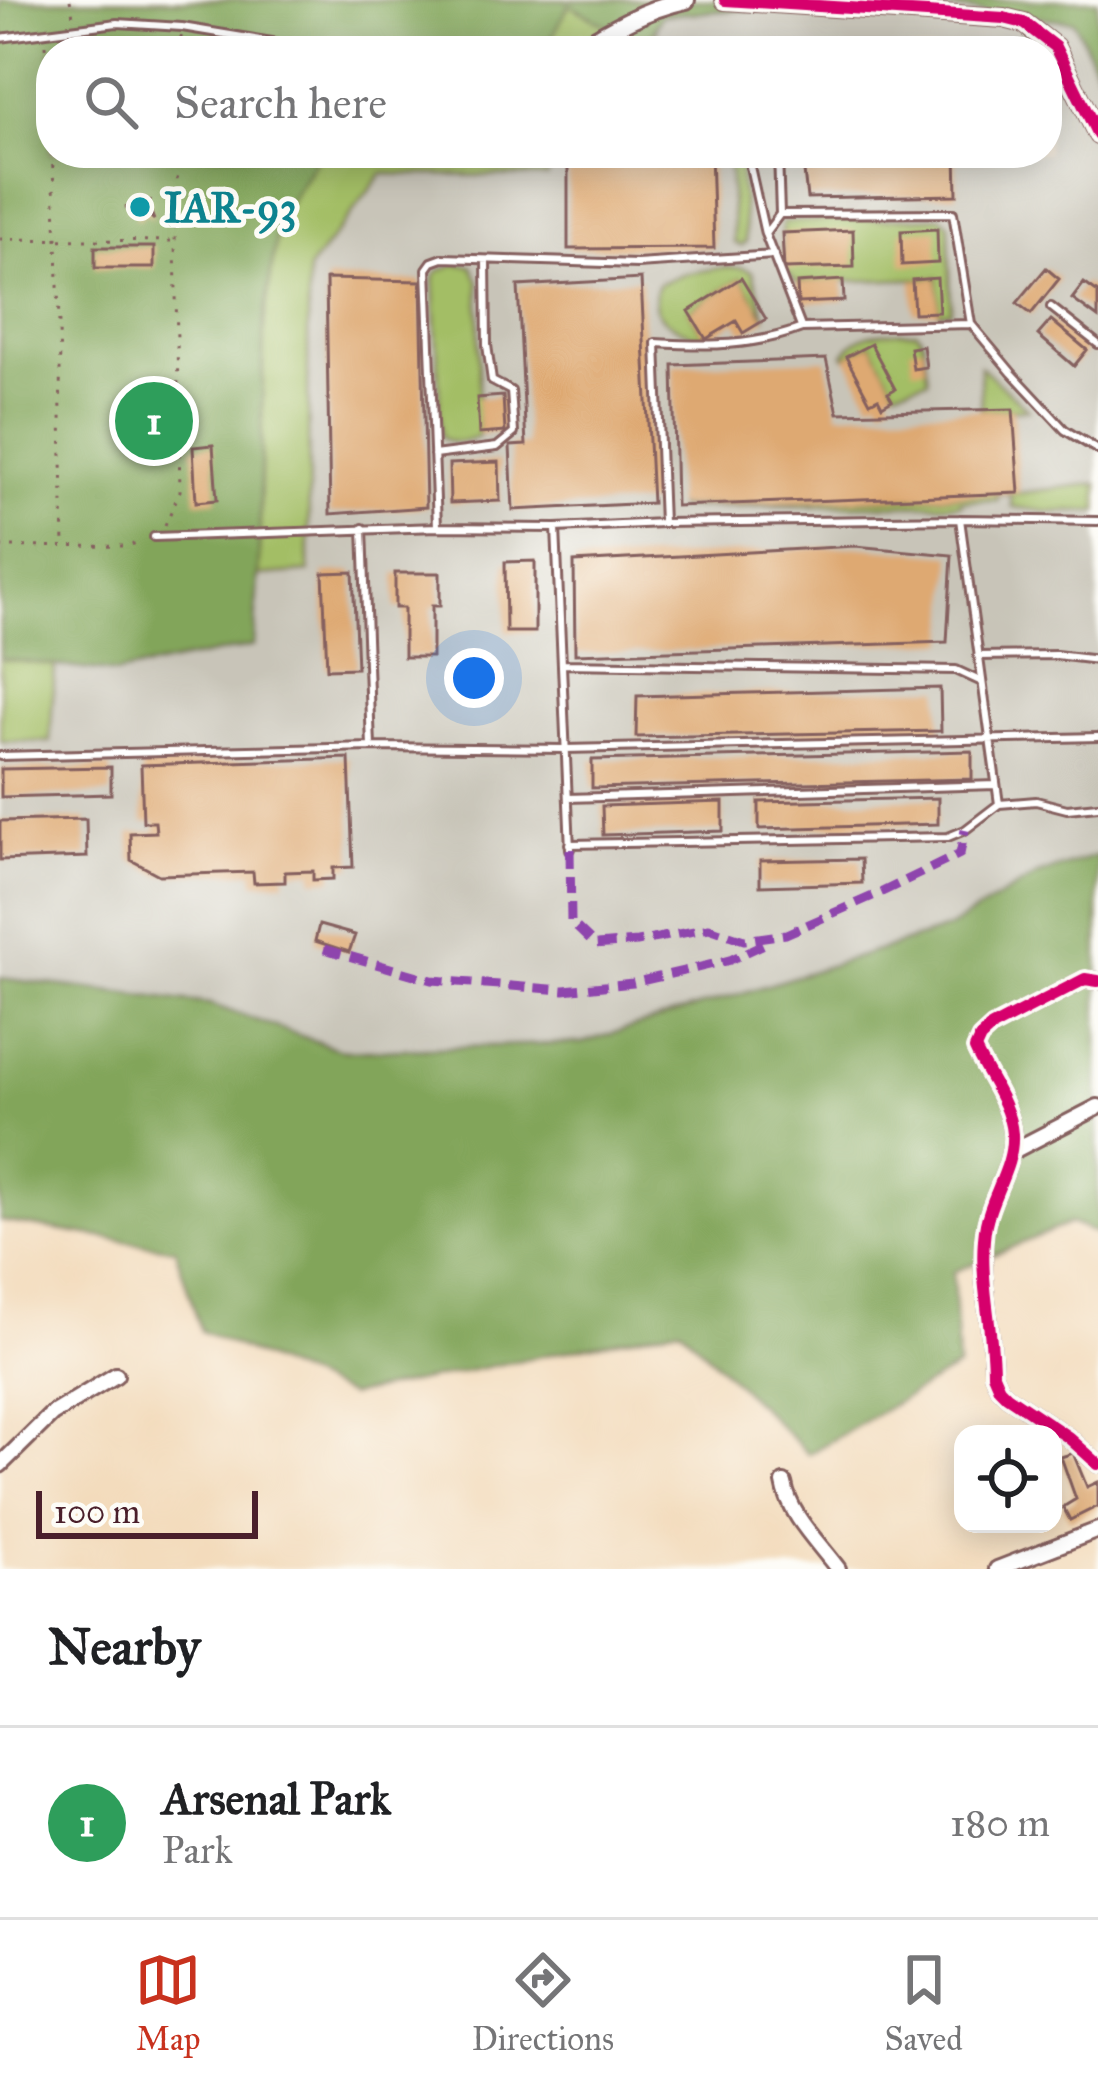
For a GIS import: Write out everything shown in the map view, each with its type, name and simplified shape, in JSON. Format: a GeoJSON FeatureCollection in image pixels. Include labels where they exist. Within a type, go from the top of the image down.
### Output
{"type":"FeatureCollection","features":[{"type":"Feature","properties":{"kind":"street"},"geometry":{"type":"LineString","coordinates":[[599,36],[659,6],[686,0]]}},
{"type":"Feature","properties":{"kind":"street"},"geometry":{"type":"LineString","coordinates":[[724,0],[892,6],[1024,23],[1041,36]]}},
{"type":"Feature","properties":{"kind":"street"},"geometry":{"type":"LineString","coordinates":[[1062,61],[1098,136]]}},
{"type":"Feature","properties":{"kind":"street"},"geometry":{"type":"LineString","coordinates":[[1098,981],[1085,979],[1066,987],[992,1027],[975,1049],[998,1091],[1012,1131],[1011,1152],[986,1224],[993,1374],[1007,1396],[1068,1437],[1098,1464]]}},
{"type":"Feature","properties":{"kind":"street"},"geometry":{"type":"LineString","coordinates":[[1011,1152],[1098,1107]]}},
{"type":"Feature","properties":{"kind":"street"},"geometry":{"type":"LineString","coordinates":[[0,1465],[52,1414],[116,1375]]}},
{"type":"Feature","properties":{"kind":"street"},"geometry":{"type":"LineString","coordinates":[[784,1483],[798,1515],[838,1569]]}},
{"type":"Feature","properties":{"kind":"street"},"geometry":{"type":"LineString","coordinates":[[997,1569],[1098,1529]]}},
{"type":"Feature","properties":{"kind":"lane"},"geometry":{"type":"LineString","coordinates":[[0,38],[117,23],[236,36]]}},
{"type":"Feature","properties":{"kind":"lane"},"geometry":{"type":"LineString","coordinates":[[751,168],[766,234],[802,328]]}},
{"type":"Feature","properties":{"kind":"lane"},"geometry":{"type":"LineString","coordinates":[[766,234],[780,214],[778,168]]}},
{"type":"Feature","properties":{"kind":"lane"},"geometry":{"type":"LineString","coordinates":[[780,214],[953,213],[971,324],[1065,430],[1098,450]]}},
{"type":"Feature","properties":{"kind":"lane"},"geometry":{"type":"LineString","coordinates":[[437,527],[427,269],[432,262],[443,258],[637,264],[774,256]]}},
{"type":"Feature","properties":{"kind":"lane"},"geometry":{"type":"LineString","coordinates":[[434,455],[496,447],[514,433],[511,391],[492,381],[485,260]]}},
{"type":"Feature","properties":{"kind":"lane"},"geometry":{"type":"LineString","coordinates":[[1051,307],[1098,344]]}},
{"type":"Feature","properties":{"kind":"lane"},"geometry":{"type":"LineString","coordinates":[[663,523],[656,343],[718,346],[776,338],[802,328],[971,324]]}},
{"type":"Feature","properties":{"kind":"lane"},"geometry":{"type":"LineString","coordinates":[[960,519],[999,804]]}},
{"type":"Feature","properties":{"kind":"lane"},"geometry":{"type":"LineString","coordinates":[[154,537],[663,523],[1098,521]]}},
{"type":"Feature","properties":{"kind":"lane"},"geometry":{"type":"LineString","coordinates":[[556,528],[570,847],[948,837],[999,804],[1036,801],[1067,809],[1098,806]]}},
{"type":"Feature","properties":{"kind":"lane"},"geometry":{"type":"LineString","coordinates":[[363,529],[371,747]]}},
{"type":"Feature","properties":{"kind":"lane"},"geometry":{"type":"LineString","coordinates":[[978,656],[1098,660]]}},
{"type":"Feature","properties":{"kind":"lane"},"geometry":{"type":"LineString","coordinates":[[562,664],[956,670],[982,682]]}},
{"type":"Feature","properties":{"kind":"lane"},"geometry":{"type":"LineString","coordinates":[[0,756],[1098,737]]}},
{"type":"Feature","properties":{"kind":"lane"},"geometry":{"type":"LineString","coordinates":[[568,797],[996,785]]}},
{"type":"Feature","properties":{"kind":"path"},"geometry":{"type":"LineString","coordinates":[[70,0],[75,27]]}},
{"type":"Feature","properties":{"kind":"path"},"geometry":{"type":"LineString","coordinates":[[182,27],[182,36]]}},
{"type":"Feature","properties":{"kind":"path"},"geometry":{"type":"LineString","coordinates":[[44,31],[44,36]]}},
{"type":"Feature","properties":{"kind":"path"},"geometry":{"type":"LineString","coordinates":[[53,168],[64,547]]}},
{"type":"Feature","properties":{"kind":"path"},"geometry":{"type":"LineString","coordinates":[[0,547],[127,546],[154,537],[168,522],[180,491],[177,168]]}},
{"type":"Feature","properties":{"kind":"path"},"geometry":{"type":"LineString","coordinates":[[0,239],[175,242]]}},
{"type":"Feature","properties":{"kind":"shaded area"},"geometry":{"type":"Polygon","coordinates":[[[826,3],[1074,21],[1098,73],[1098,855],[1037,875],[947,929],[582,1043],[344,1051],[210,1004],[0,978],[0,659],[117,673],[259,558],[318,168],[1062,168],[1062,36],[577,36],[662,15],[826,3]]]}},
{"type":"Feature","properties":{"kind":"green space"},"geometry":{"type":"Polygon","coordinates":[[[0,0],[658,0],[655,36],[36,36],[36,168],[548,168],[547,177],[382,174],[308,270],[309,572],[60,592],[50,742],[0,741],[0,0]]]}},
{"type":"Feature","properties":{"kind":"green space"},"geometry":{"type":"Polygon","coordinates":[[[0,0],[1098,0],[1098,73],[1074,21],[826,3],[662,15],[650,36],[626,36],[569,5],[553,36],[36,36],[36,168],[311,168],[279,219],[264,321],[254,646],[117,673],[0,659],[0,0]]]}},
{"type":"Feature","properties":{"kind":"green space"},"geometry":{"type":"Polygon","coordinates":[[[729,168],[740,168],[746,242],[734,243],[729,168]]]}},
{"type":"Feature","properties":{"kind":"green space"},"geometry":{"type":"Polygon","coordinates":[[[942,217],[949,224],[951,311],[939,312],[937,278],[797,283],[784,269],[782,222],[942,217]]]}},
{"type":"Feature","properties":{"kind":"green space"},"geometry":{"type":"Polygon","coordinates":[[[455,264],[472,266],[479,282],[479,434],[449,442],[441,436],[434,278],[455,264]]]}},
{"type":"Feature","properties":{"kind":"green space"},"geometry":{"type":"Polygon","coordinates":[[[726,267],[753,272],[766,319],[741,278],[689,311],[706,339],[675,327],[660,315],[655,297],[658,284],[682,274],[726,267]]]}},
{"type":"Feature","properties":{"kind":"green space"},"geometry":{"type":"Polygon","coordinates":[[[917,331],[923,340],[928,380],[895,389],[871,344],[844,354],[867,335],[917,331]]]}},
{"type":"Feature","properties":{"kind":"green space"},"geometry":{"type":"Polygon","coordinates":[[[980,366],[1028,409],[981,410],[980,366]]]}},
{"type":"Feature","properties":{"kind":"green space"},"geometry":{"type":"Polygon","coordinates":[[[1098,484],[1098,511],[1012,507],[1011,495],[999,494],[997,500],[961,504],[676,508],[1019,493],[1098,484]]]}},
{"type":"Feature","properties":{"kind":"green space"},"geometry":{"type":"Polygon","coordinates":[[[1098,855],[1098,1234],[1070,1223],[953,1272],[958,1367],[808,1454],[680,1327],[349,1396],[201,1331],[175,1249],[0,1221],[0,978],[210,1004],[344,1051],[582,1043],[947,929],[1037,875],[1098,855]]]}},
{"type":"Feature","properties":{"kind":"building"},"geometry":{"type":"Polygon","coordinates":[[[568,168],[711,168],[714,248],[568,249],[568,168]]]}},
{"type":"Feature","properties":{"kind":"building"},"geometry":{"type":"Polygon","coordinates":[[[804,168],[956,168],[957,195],[807,198],[804,168]]]}},
{"type":"Feature","properties":{"kind":"building","name":"IAR-93"},"geometry":{"type":"Polygon","coordinates":[[[143,198],[150,201],[154,220],[144,211],[140,219],[135,218],[140,210],[125,208],[143,198]]]}},
{"type":"Feature","properties":{"kind":"building"},"geometry":{"type":"Polygon","coordinates":[[[937,229],[938,263],[902,265],[901,231],[937,229]]]}},
{"type":"Feature","properties":{"kind":"building"},"geometry":{"type":"Polygon","coordinates":[[[853,230],[854,267],[784,269],[782,233],[853,230]]]}},
{"type":"Feature","properties":{"kind":"building"},"geometry":{"type":"Polygon","coordinates":[[[95,247],[154,247],[154,268],[95,268],[95,247]]]}},
{"type":"Feature","properties":{"kind":"building"},"geometry":{"type":"Polygon","coordinates":[[[1046,268],[1059,279],[1031,314],[1017,303],[1046,268]]]}},
{"type":"Feature","properties":{"kind":"building"},"geometry":{"type":"Polygon","coordinates":[[[741,278],[766,319],[743,333],[736,321],[706,339],[689,311],[741,278]]]}},
{"type":"Feature","properties":{"kind":"building"},"geometry":{"type":"Polygon","coordinates":[[[937,278],[939,312],[914,313],[912,280],[937,278]]]}},
{"type":"Feature","properties":{"kind":"building"},"geometry":{"type":"Polygon","coordinates":[[[326,279],[421,281],[426,507],[330,514],[326,279]]]}},
{"type":"Feature","properties":{"kind":"building"},"geometry":{"type":"Polygon","coordinates":[[[641,279],[652,503],[513,510],[510,446],[526,445],[518,286],[641,279]]]}},
{"type":"Feature","properties":{"kind":"building"},"geometry":{"type":"Polygon","coordinates":[[[843,280],[844,301],[798,303],[797,283],[843,280]]]}},
{"type":"Feature","properties":{"kind":"building"},"geometry":{"type":"Polygon","coordinates":[[[1084,283],[1098,293],[1098,318],[1072,299],[1084,283]]]}},
{"type":"Feature","properties":{"kind":"building"},"geometry":{"type":"Polygon","coordinates":[[[1051,320],[1087,350],[1074,366],[1038,335],[1051,320]]]}},
{"type":"Feature","properties":{"kind":"building"},"geometry":{"type":"Polygon","coordinates":[[[871,344],[895,389],[888,393],[892,400],[882,406],[878,398],[870,402],[846,357],[871,344]]]}},
{"type":"Feature","properties":{"kind":"building"},"geometry":{"type":"Polygon","coordinates":[[[923,346],[926,367],[913,369],[910,348],[923,346]]]}},
{"type":"Feature","properties":{"kind":"building"},"geometry":{"type":"Polygon","coordinates":[[[826,359],[838,413],[1013,409],[1019,493],[676,506],[673,365],[826,359]]]}},
{"type":"Feature","properties":{"kind":"building"},"geometry":{"type":"Polygon","coordinates":[[[503,396],[505,432],[479,434],[477,398],[503,396]]]}},
{"type":"Feature","properties":{"kind":"building"},"geometry":{"type":"Polygon","coordinates":[[[213,445],[217,500],[196,502],[193,447],[213,445]]]}},
{"type":"Feature","properties":{"kind":"building"},"geometry":{"type":"Polygon","coordinates":[[[499,462],[500,501],[450,503],[449,464],[499,462]]]}},
{"type":"Feature","properties":{"kind":"building"},"geometry":{"type":"Polygon","coordinates":[[[855,546],[952,555],[947,642],[575,654],[574,562],[855,546]]]}},
{"type":"Feature","properties":{"kind":"building"},"geometry":{"type":"Polygon","coordinates":[[[535,561],[535,632],[506,632],[505,562],[535,561]]]}},
{"type":"Feature","properties":{"kind":"building"},"geometry":{"type":"Polygon","coordinates":[[[353,572],[357,668],[327,669],[323,573],[353,572]]]}},
{"type":"Feature","properties":{"kind":"building"},"geometry":{"type":"Polygon","coordinates":[[[395,573],[440,573],[440,606],[432,606],[432,657],[404,657],[404,608],[395,608],[395,573]]]}},
{"type":"Feature","properties":{"kind":"building"},"geometry":{"type":"Polygon","coordinates":[[[473,656],[481,664],[473,672],[465,664],[473,656]]]}},
{"type":"Feature","properties":{"kind":"building"},"geometry":{"type":"Polygon","coordinates":[[[940,688],[941,731],[636,737],[637,696],[940,688]]]}},
{"type":"Feature","properties":{"kind":"building"},"geometry":{"type":"Polygon","coordinates":[[[972,751],[972,779],[592,788],[592,760],[972,751]]]}},
{"type":"Feature","properties":{"kind":"building"},"geometry":{"type":"Polygon","coordinates":[[[349,758],[353,867],[333,868],[333,879],[313,880],[313,871],[285,872],[285,882],[254,883],[253,872],[159,875],[131,860],[130,833],[156,832],[155,822],[143,822],[141,765],[349,758]]]}},
{"type":"Feature","properties":{"kind":"building"},"geometry":{"type":"Polygon","coordinates":[[[111,767],[111,794],[1,797],[1,769],[111,767]]]}},
{"type":"Feature","properties":{"kind":"building"},"geometry":{"type":"Polygon","coordinates":[[[938,798],[938,824],[759,829],[759,802],[938,798]]]}},
{"type":"Feature","properties":{"kind":"building"},"geometry":{"type":"Polygon","coordinates":[[[723,802],[723,831],[603,835],[602,806],[723,802]]]}},
{"type":"Feature","properties":{"kind":"building"},"geometry":{"type":"Polygon","coordinates":[[[86,819],[87,857],[0,860],[0,821],[86,819]]]}},
{"type":"Feature","properties":{"kind":"building"},"geometry":{"type":"Polygon","coordinates":[[[861,859],[862,883],[760,886],[760,861],[861,859]]]}},
{"type":"Feature","properties":{"kind":"building"},"geometry":{"type":"Polygon","coordinates":[[[319,925],[355,935],[349,952],[315,941],[319,925]]]}},
{"type":"Feature","properties":{"kind":"building"},"geometry":{"type":"Polygon","coordinates":[[[1073,1453],[1087,1487],[1098,1482],[1098,1506],[1070,1520],[1063,1507],[1076,1499],[1062,1457],[1073,1453]]]}},
{"type":"Feature","properties":{"kind":"marked path"},"geometry":{"type":"LineString","coordinates":[[570,849],[571,922],[595,945],[709,928],[744,940],[786,934],[960,854],[965,830]]}},
{"type":"Feature","properties":{"kind":"marked path"},"geometry":{"type":"LineString","coordinates":[[324,949],[432,980],[564,990],[633,983],[730,960],[764,944]]}},
{"type":"Feature","properties":{"kind":"cycle path"},"geometry":{"type":"LineString","coordinates":[[725,0],[1004,18],[1024,23],[1041,36]]}},
{"type":"Feature","properties":{"kind":"cycle path"},"geometry":{"type":"LineString","coordinates":[[1062,61],[1098,135]]}},
{"type":"Feature","properties":{"kind":"cycle path"},"geometry":{"type":"LineString","coordinates":[[1098,981],[1085,979],[992,1027],[975,1049],[1003,1101],[1012,1134],[1010,1157],[989,1213],[984,1243],[993,1374],[1007,1396],[1068,1437],[1098,1464]]}},
{"type":"Feature","properties":{"kind":"place","name":"IAR-93"},"geometry":{"type":"Point","coordinates":[140,207]}},
{"type":"Feature","properties":{"kind":"place","name":"Arsenal Park"},"geometry":{"type":"Point","coordinates":[154,421]}}]}
